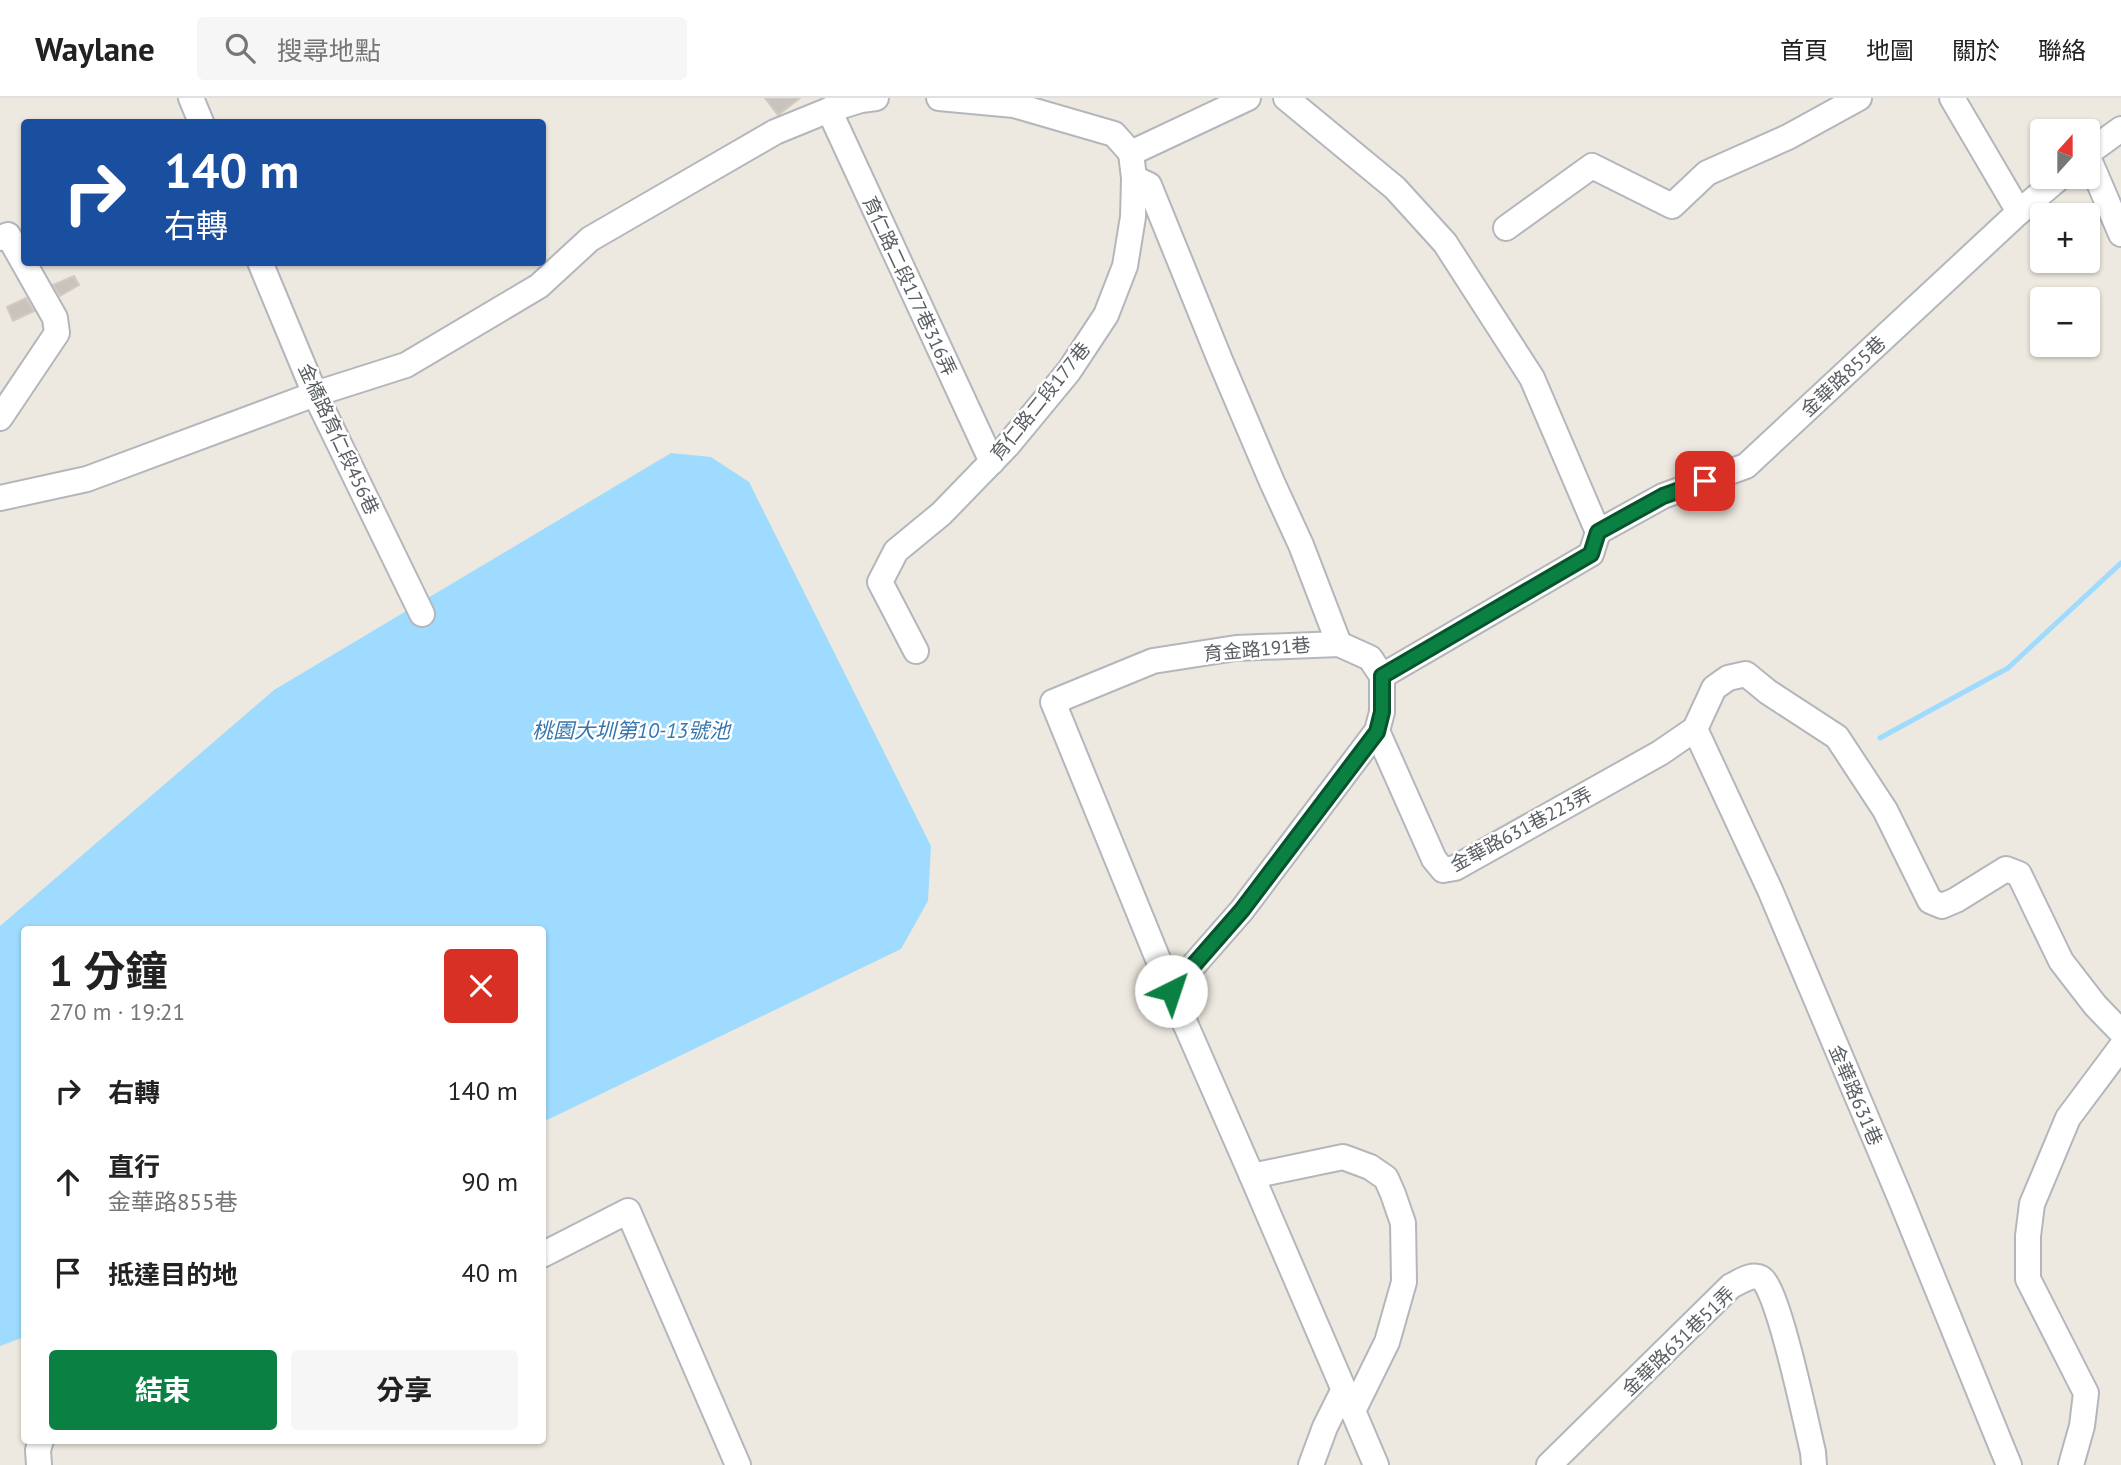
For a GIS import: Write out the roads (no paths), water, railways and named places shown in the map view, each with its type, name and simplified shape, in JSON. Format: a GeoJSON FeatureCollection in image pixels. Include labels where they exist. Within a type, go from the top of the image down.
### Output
{"type":"FeatureCollection","features":[{"type":"Feature","properties":{"kind":"street"},"geometry":{"type":"LineString","coordinates":[[191,98],[200,119]]}},
{"type":"Feature","properties":{"kind":"street"},"geometry":{"type":"LineString","coordinates":[[0,498],[87,479],[315,394],[406,365],[539,286],[590,239],[775,132],[829,110],[876,98]]}},
{"type":"Feature","properties":{"kind":"street"},"geometry":{"type":"LineString","coordinates":[[939,98],[1014,105],[1114,134],[1131,153],[1248,98]]}},
{"type":"Feature","properties":{"kind":"street"},"geometry":{"type":"LineString","coordinates":[[1171,991],[1242,910],[1377,732],[1382,712],[1382,676],[1591,554],[1598,532],[1532,378],[1446,243],[1395,188],[1286,98]]}},
{"type":"Feature","properties":{"kind":"street"},"geometry":{"type":"LineString","coordinates":[[1506,228],[1592,166],[1672,206],[1707,173],[1788,137],[1859,98]]}},
{"type":"Feature","properties":{"kind":"street"},"geometry":{"type":"LineString","coordinates":[[1952,98],[2019,212]]}},
{"type":"Feature","properties":{"kind":"street","name":"育仁路二段177巷316弄"},"geometry":{"type":"LineString","coordinates":[[829,110],[992,462]]}},
{"type":"Feature","properties":{"kind":"street"},"geometry":{"type":"LineString","coordinates":[[2100,146],[2121,129]]}},
{"type":"Feature","properties":{"kind":"street","name":"育仁路二段177巷"},"geometry":{"type":"LineString","coordinates":[[916,651],[880,582],[895,551],[941,514],[992,462],[1069,372],[1106,315],[1125,266],[1133,217],[1134,178],[1131,153]]}},
{"type":"Feature","properties":{"kind":"street"},"geometry":{"type":"LineString","coordinates":[[1134,178],[1149,185],[1220,360],[1301,545],[1339,644]]}},
{"type":"Feature","properties":{"kind":"street"},"geometry":{"type":"LineString","coordinates":[[2100,184],[2121,234]]}},
{"type":"Feature","properties":{"kind":"street","name":"金華路855巷"},"geometry":{"type":"LineString","coordinates":[[1598,532],[1663,496],[1746,466],[2046,189]]}},
{"type":"Feature","properties":{"kind":"street"},"geometry":{"type":"LineString","coordinates":[[4,236],[21,263]]}},
{"type":"Feature","properties":{"kind":"street"},"geometry":{"type":"LineString","coordinates":[[0,418],[57,333],[55,318],[23,266]]}},
{"type":"Feature","properties":{"kind":"street","name":"金橋路育仁段456巷"},"geometry":{"type":"LineString","coordinates":[[262,266],[315,394],[422,614]]}},
{"type":"Feature","properties":{"kind":"street","name":"育金路191巷"},"geometry":{"type":"LineString","coordinates":[[1348,1401],[1171,991],[1053,702],[1153,661],[1236,648],[1339,644],[1370,659],[1382,676]]}},
{"type":"Feature","properties":{"kind":"street"},"geometry":{"type":"LineString","coordinates":[[1695,730],[1714,688],[1728,678],[1746,674],[1768,692],[1837,737],[1885,810],[1930,901],[1942,905],[1956,900],[2006,869],[2019,874],[2062,961],[2095,1005],[2121,1032]]}},
{"type":"Feature","properties":{"kind":"street","name":"金華路631巷223弄"},"geometry":{"type":"LineString","coordinates":[[1377,732],[1434,859],[1443,870],[1455,868],[1660,753],[1695,730]]}},
{"type":"Feature","properties":{"kind":"street","name":"金華路631巷"},"geometry":{"type":"LineString","coordinates":[[1695,730],[1770,890],[2009,1465]]}},
{"type":"Feature","properties":{"kind":"street"},"geometry":{"type":"LineString","coordinates":[[2071,1465],[2082,1426],[2086,1393],[2054,1335],[2028,1279],[2028,1236],[2032,1204],[2068,1118],[2121,1047]]}},
{"type":"Feature","properties":{"kind":"street"},"geometry":{"type":"LineString","coordinates":[[1251,1177],[1343,1157],[1370,1167],[1386,1178],[1403,1223],[1404,1282],[1387,1342],[1348,1401],[1325,1427],[1311,1465]]}},
{"type":"Feature","properties":{"kind":"street"},"geometry":{"type":"LineString","coordinates":[[546,1253],[628,1211],[738,1465]]}},
{"type":"Feature","properties":{"kind":"street","name":"金華路631巷51弄"},"geometry":{"type":"LineString","coordinates":[[1549,1465],[1731,1286],[1752,1276],[1761,1278],[1767,1284],[1778,1311],[1814,1465]]}},
{"type":"Feature","properties":{"kind":"street"},"geometry":{"type":"LineString","coordinates":[[1348,1401],[1376,1465]]}},
{"type":"Feature","properties":{"kind":"street"},"geometry":{"type":"LineString","coordinates":[[39,1465],[40,1444]]}},
{"type":"Feature","properties":{"kind":"water","name":"桃園大圳第10-13號池"},"geometry":{"type":"Polygon","coordinates":[[[671,453],[711,457],[749,482],[931,846],[928,901],[901,949],[546,1121],[546,926],[21,926],[21,1338],[0,1346],[0,926],[274,690],[671,453]]]}},
{"type":"Feature","properties":{"kind":"waterway"},"geometry":{"type":"LineString","coordinates":[[1880,738],[2008,668],[2121,563]]}}]}
